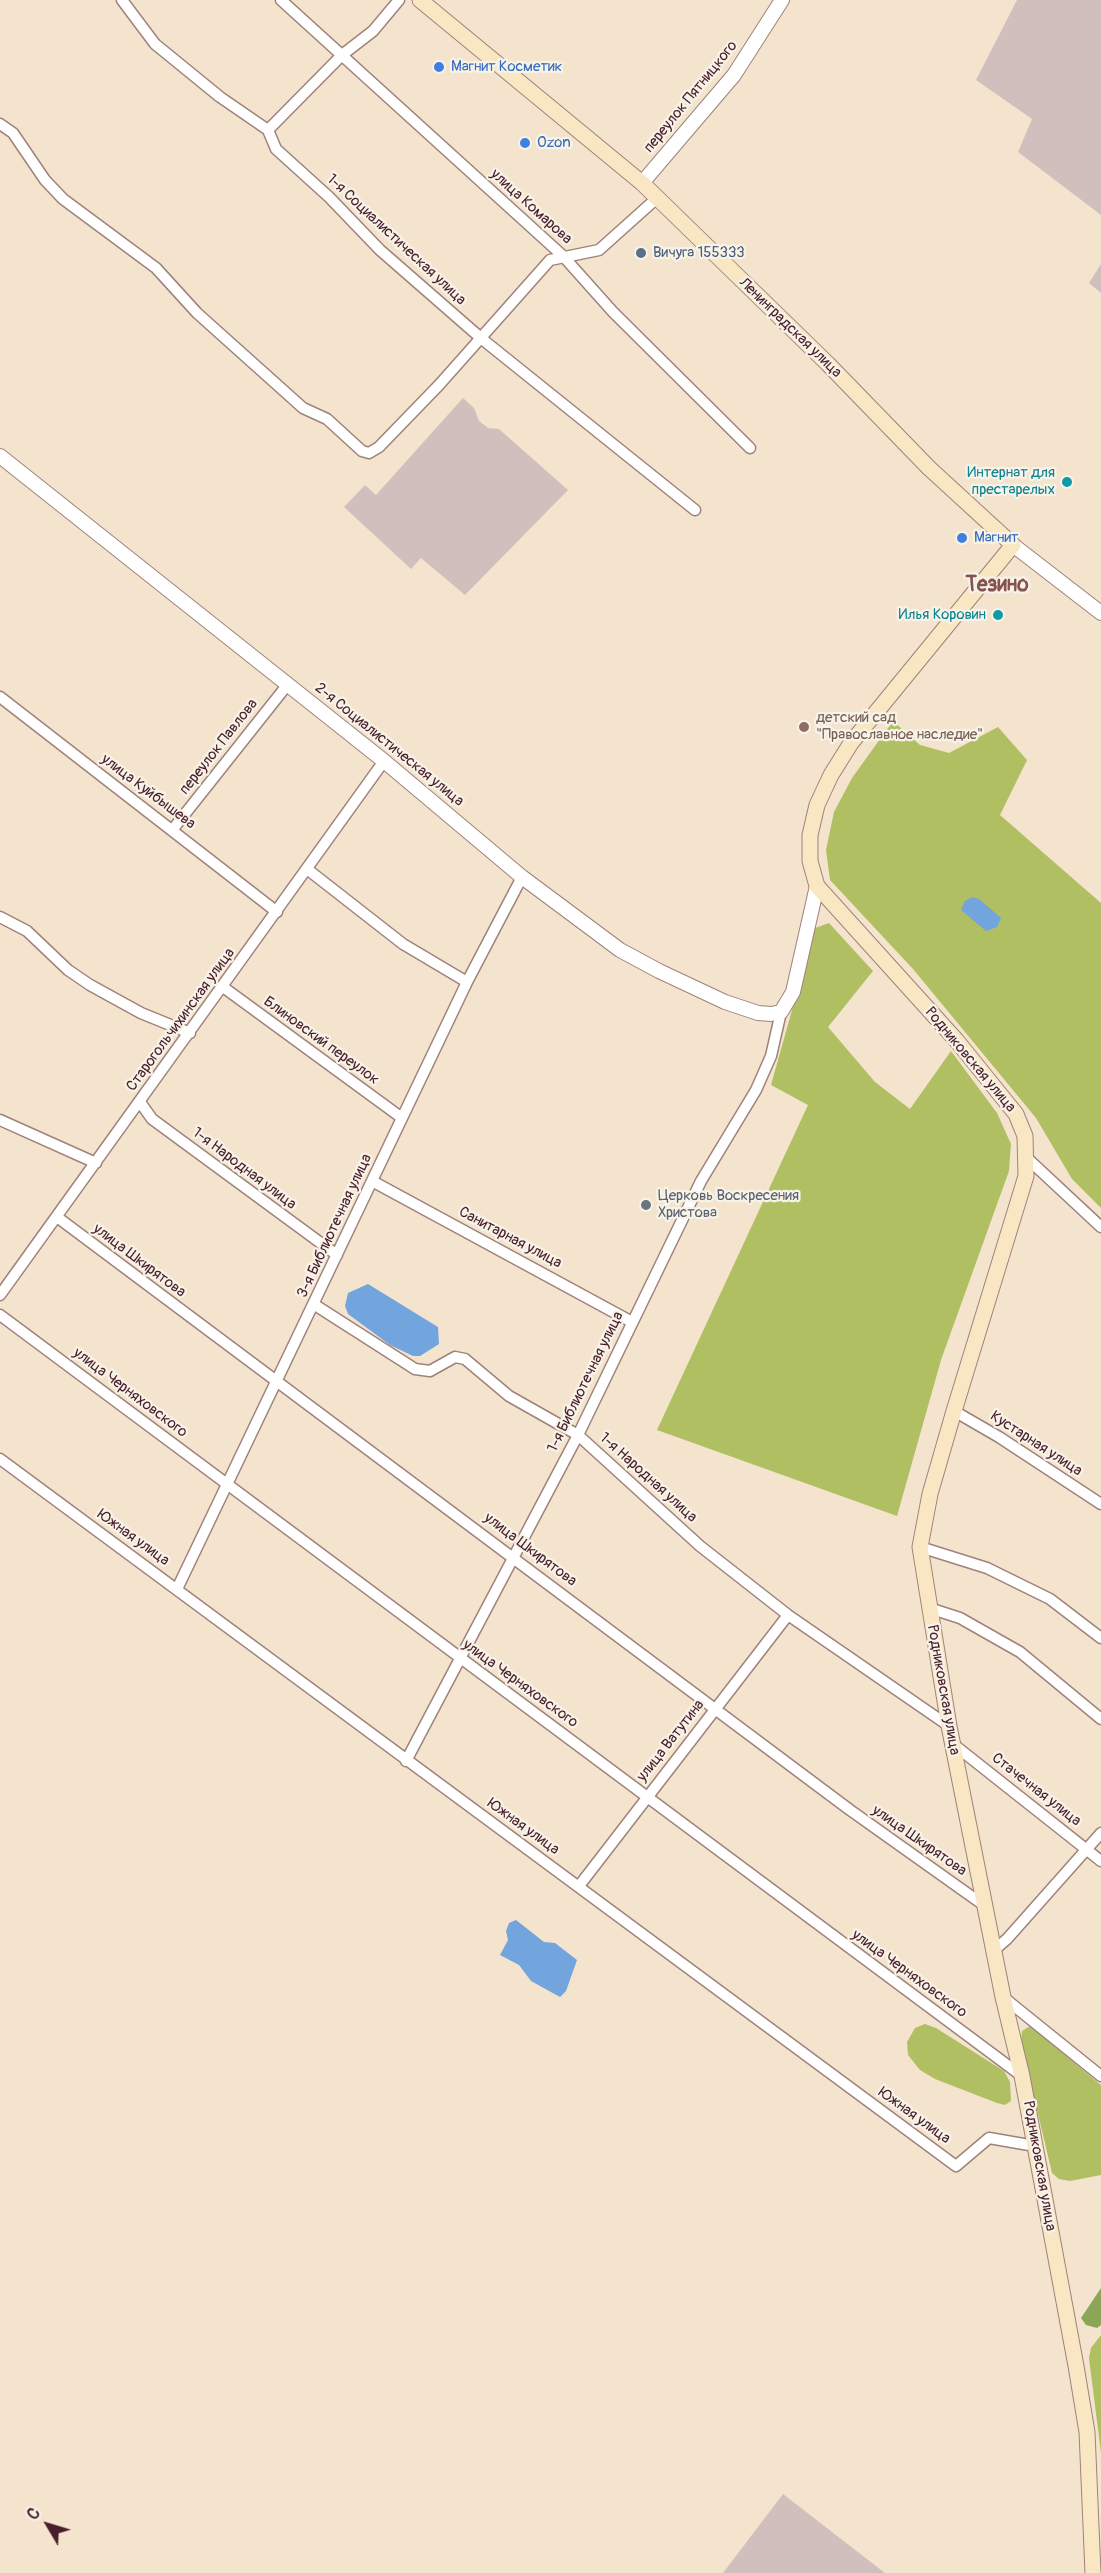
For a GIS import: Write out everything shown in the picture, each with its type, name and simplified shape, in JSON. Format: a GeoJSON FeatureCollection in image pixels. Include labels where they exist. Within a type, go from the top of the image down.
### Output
{"type":"FeatureCollection","features":[{"type":"Feature","properties":{"kind":"main road","name":"Ленинградская улица"},"geometry":{"type":"LineString","coordinates":[[420,0],[642,183],[828,364],[929,468],[1012,545]]}},
{"type":"Feature","properties":{"kind":"main road"},"geometry":{"type":"LineString","coordinates":[[817,886],[810,861],[810,835],[817,805],[831,775],[851,743],[1012,545]]}},
{"type":"Feature","properties":{"kind":"main road","name":"Родниковская улица"},"geometry":{"type":"LineString","coordinates":[[817,886],[957,1041],[1016,1113],[1025,1136],[1028,1160],[1026,1176],[930,1494],[920,1547],[949,1726],[993,1951],[1023,2076],[1087,2432],[1093,2573]]}},
{"type":"Feature","properties":{"kind":"street","name":"1-я Социалистическая улица"},"geometry":{"type":"LineString","coordinates":[[122,0],[155,44],[220,97],[268,130],[276,149],[329,197],[380,250],[482,339],[695,510]]}},
{"type":"Feature","properties":{"kind":"street","name":"улица Комарова"},"geometry":{"type":"LineString","coordinates":[[281,0],[563,256],[613,312],[750,448]]}},
{"type":"Feature","properties":{"kind":"street"},"geometry":{"type":"LineString","coordinates":[[268,130],[342,55],[373,31],[399,0]]}},
{"type":"Feature","properties":{"kind":"street","name":"переулок Пятницкого"},"geometry":{"type":"LineString","coordinates":[[642,183],[734,75],[782,0]]}},
{"type":"Feature","properties":{"kind":"street"},"geometry":{"type":"LineString","coordinates":[[0,124],[13,133],[45,180],[63,199],[156,268],[197,313],[303,408],[327,419],[363,452],[369,453],[379,447],[482,339],[550,260],[599,250],[657,198]]}},
{"type":"Feature","properties":{"kind":"street","name":"2-я Социалистическая улица"},"geometry":{"type":"LineString","coordinates":[[0,456],[384,761],[522,877],[620,950],[725,1002],[758,1013],[781,1012]]}},
{"type":"Feature","properties":{"kind":"street","name":"Ленинградская улица"},"geometry":{"type":"LineString","coordinates":[[1012,545],[1101,613]]}},
{"type":"Feature","properties":{"kind":"street","name":"переулок Павлова"},"geometry":{"type":"LineString","coordinates":[[173,829],[288,684]]}},
{"type":"Feature","properties":{"kind":"street","name":"улица Куйбышева"},"geometry":{"type":"LineString","coordinates":[[0,697],[277,912]]}},
{"type":"Feature","properties":{"kind":"street","name":"Старогольчихинская улица"},"geometry":{"type":"LineString","coordinates":[[0,1293],[190,1033],[384,761]]}},
{"type":"Feature","properties":{"kind":"street"},"geometry":{"type":"LineString","coordinates":[[307,869],[403,944],[467,982]]}},
{"type":"Feature","properties":{"kind":"street","name":"3-я Библиотечная улица"},"geometry":{"type":"LineString","coordinates":[[177,1589],[229,1485],[276,1381],[315,1305],[467,982],[522,877]]}},
{"type":"Feature","properties":{"kind":"street"},"geometry":{"type":"LineString","coordinates":[[781,1012],[793,992],[817,886]]}},
{"type":"Feature","properties":{"kind":"street"},"geometry":{"type":"LineString","coordinates":[[0,917],[27,931],[84,982],[141,1013],[190,1033]]}},
{"type":"Feature","properties":{"kind":"street","name":"Блиновский переулок"},"geometry":{"type":"LineString","coordinates":[[223,987],[402,1118]]}},
{"type":"Feature","properties":{"kind":"street","name":"1-я Библиотечная улица"},"geometry":{"type":"LineString","coordinates":[[406,1761],[578,1435],[705,1172],[756,1090],[771,1056],[781,1012]]}},
{"type":"Feature","properties":{"kind":"street","name":"1-я Народная улица"},"geometry":{"type":"LineString","coordinates":[[140,1102],[152,1119],[337,1255]]}},
{"type":"Feature","properties":{"kind":"street"},"geometry":{"type":"LineString","coordinates":[[0,1120],[96,1163]]}},
{"type":"Feature","properties":{"kind":"street"},"geometry":{"type":"LineString","coordinates":[[1028,1160],[1101,1227]]}},
{"type":"Feature","properties":{"kind":"street","name":"Санитарная улица"},"geometry":{"type":"LineString","coordinates":[[372,1181],[632,1322]]}},
{"type":"Feature","properties":{"kind":"street","name":"улица Шкирятова"},"geometry":{"type":"LineString","coordinates":[[57,1217],[850,1810],[985,1906]]}},
{"type":"Feature","properties":{"kind":"street","name":"1-я Народная улица"},"geometry":{"type":"LineString","coordinates":[[315,1305],[415,1369],[430,1371],[455,1357],[465,1359],[509,1396],[578,1435],[700,1546],[788,1615],[949,1726]]}},
{"type":"Feature","properties":{"kind":"street","name":"улица Черняховского"},"geometry":{"type":"LineString","coordinates":[[0,1314],[460,1659],[1023,2076]]}},
{"type":"Feature","properties":{"kind":"street","name":"Кустарная улица"},"geometry":{"type":"LineString","coordinates":[[954,1411],[999,1437],[1101,1504]]}},
{"type":"Feature","properties":{"kind":"street","name":"Южная улица"},"geometry":{"type":"LineString","coordinates":[[0,1459],[956,2166],[989,2138],[1035,2146]]}},
{"type":"Feature","properties":{"kind":"street"},"geometry":{"type":"LineString","coordinates":[[920,1547],[987,1568],[1050,1599],[1101,1638]]}},
{"type":"Feature","properties":{"kind":"street"},"geometry":{"type":"LineString","coordinates":[[929,1608],[960,1618],[1020,1652],[1101,1719]]}},
{"type":"Feature","properties":{"kind":"street","name":"улица Ватутина"},"geometry":{"type":"LineString","coordinates":[[579,1886],[788,1615]]}},
{"type":"Feature","properties":{"kind":"street","name":"Стачечная улица"},"geometry":{"type":"LineString","coordinates":[[953,1743],[1101,1861]]}},
{"type":"Feature","properties":{"kind":"street"},"geometry":{"type":"LineString","coordinates":[[993,1951],[1007,1939],[1101,1833]]}},
{"type":"Feature","properties":{"kind":"street"},"geometry":{"type":"LineString","coordinates":[[1003,1997],[1101,2076]]}},
{"type":"Feature","properties":{"kind":"shaded area"},"geometry":{"type":"Polygon","coordinates":[[[1017,0],[1101,0],[1101,215],[1018,152],[1032,119],[976,80],[1017,0]]]}},
{"type":"Feature","properties":{"kind":"shaded area"},"geometry":{"type":"Polygon","coordinates":[[[1101,264],[1101,293],[1089,283],[1101,264]]]}},
{"type":"Feature","properties":{"kind":"shaded area"},"geometry":{"type":"Polygon","coordinates":[[[463,398],[474,408],[479,421],[488,428],[499,429],[568,490],[465,595],[421,558],[411,569],[344,507],[365,485],[376,495],[463,398]]]}},
{"type":"Feature","properties":{"kind":"shaded area"},"geometry":{"type":"Polygon","coordinates":[[[783,2494],[885,2573],[723,2573],[783,2494]]]}},
{"type":"Feature","properties":{"kind":"green space"},"geometry":{"type":"Polygon","coordinates":[[[893,721],[920,745],[949,753],[998,727],[1027,760],[1000,815],[1101,903],[1101,1208],[1072,1179],[1036,1118],[913,969],[830,880],[826,850],[834,812],[852,778],[893,721]]]}},
{"type":"Feature","properties":{"kind":"green space"},"geometry":{"type":"Polygon","coordinates":[[[829,923],[873,971],[828,1027],[875,1082],[910,1109],[951,1051],[997,1113],[1011,1144],[1009,1171],[941,1360],[897,1516],[657,1430],[808,1105],[771,1085],[815,928],[829,923]]]}},
{"type":"Feature","properties":{"kind":"green space"},"geometry":{"type":"Polygon","coordinates":[[[925,2024],[936,2028],[1004,2071],[1010,2082],[1011,2101],[1005,2105],[997,2103],[935,2079],[920,2070],[908,2055],[907,2042],[915,2028],[925,2024]]]}},
{"type":"Feature","properties":{"kind":"green space"},"geometry":{"type":"Polygon","coordinates":[[[1030,2026],[1101,2085],[1101,2175],[1070,2181],[1059,2179],[1052,2173],[1021,2042],[1022,2031],[1030,2026]]]}},
{"type":"Feature","properties":{"kind":"green space"},"geometry":{"type":"Polygon","coordinates":[[[1101,2288],[1101,2325],[1097,2328],[1086,2325],[1081,2318],[1101,2288]]]}},
{"type":"Feature","properties":{"kind":"green space"},"geometry":{"type":"Polygon","coordinates":[[[1101,2335],[1101,2453],[1089,2358],[1091,2348],[1101,2335]]]}},
{"type":"Feature","properties":{"kind":"water"},"geometry":{"type":"Polygon","coordinates":[[[972,897],[979,899],[1001,918],[997,927],[986,931],[961,910],[965,901],[972,897]]]}},
{"type":"Feature","properties":{"kind":"water"},"geometry":{"type":"Polygon","coordinates":[[[368,1284],[438,1327],[439,1344],[420,1356],[413,1356],[390,1345],[348,1314],[345,1306],[348,1293],[368,1284]]]}},
{"type":"Feature","properties":{"kind":"water"},"geometry":{"type":"Polygon","coordinates":[[[516,1920],[544,1942],[555,1943],[577,1960],[566,1991],[560,1997],[531,1981],[519,1965],[500,1955],[508,1940],[506,1931],[509,1923],[516,1920]]]}},
{"type":"Feature","properties":{"kind":"place","name":"Магнит Косметик"},"geometry":{"type":"Point","coordinates":[439,67]}},
{"type":"Feature","properties":{"kind":"place","name":"Ozon"},"geometry":{"type":"Point","coordinates":[525,143]}},
{"type":"Feature","properties":{"kind":"place","name":"Вичуга 155333"},"geometry":{"type":"Point","coordinates":[641,253]}},
{"type":"Feature","properties":{"kind":"place","name":"Интернат для престарелых"},"geometry":{"type":"Point","coordinates":[1067,482]}},
{"type":"Feature","properties":{"kind":"place","name":"Магнит"},"geometry":{"type":"Point","coordinates":[962,538]}},
{"type":"Feature","properties":{"kind":"place","name":"Илья Коровин"},"geometry":{"type":"Point","coordinates":[998,615]}},
{"type":"Feature","properties":{"kind":"place","name":"детский сад \"Православное наследие\""},"geometry":{"type":"Point","coordinates":[804,727]}},
{"type":"Feature","properties":{"kind":"place","name":"Церковь Воскресения Христова"},"geometry":{"type":"Point","coordinates":[646,1205]}},
{"type":"Feature","properties":{"kind":"district","name":"Тезино"},"geometry":{"type":"Point","coordinates":[997,586]}}]}
